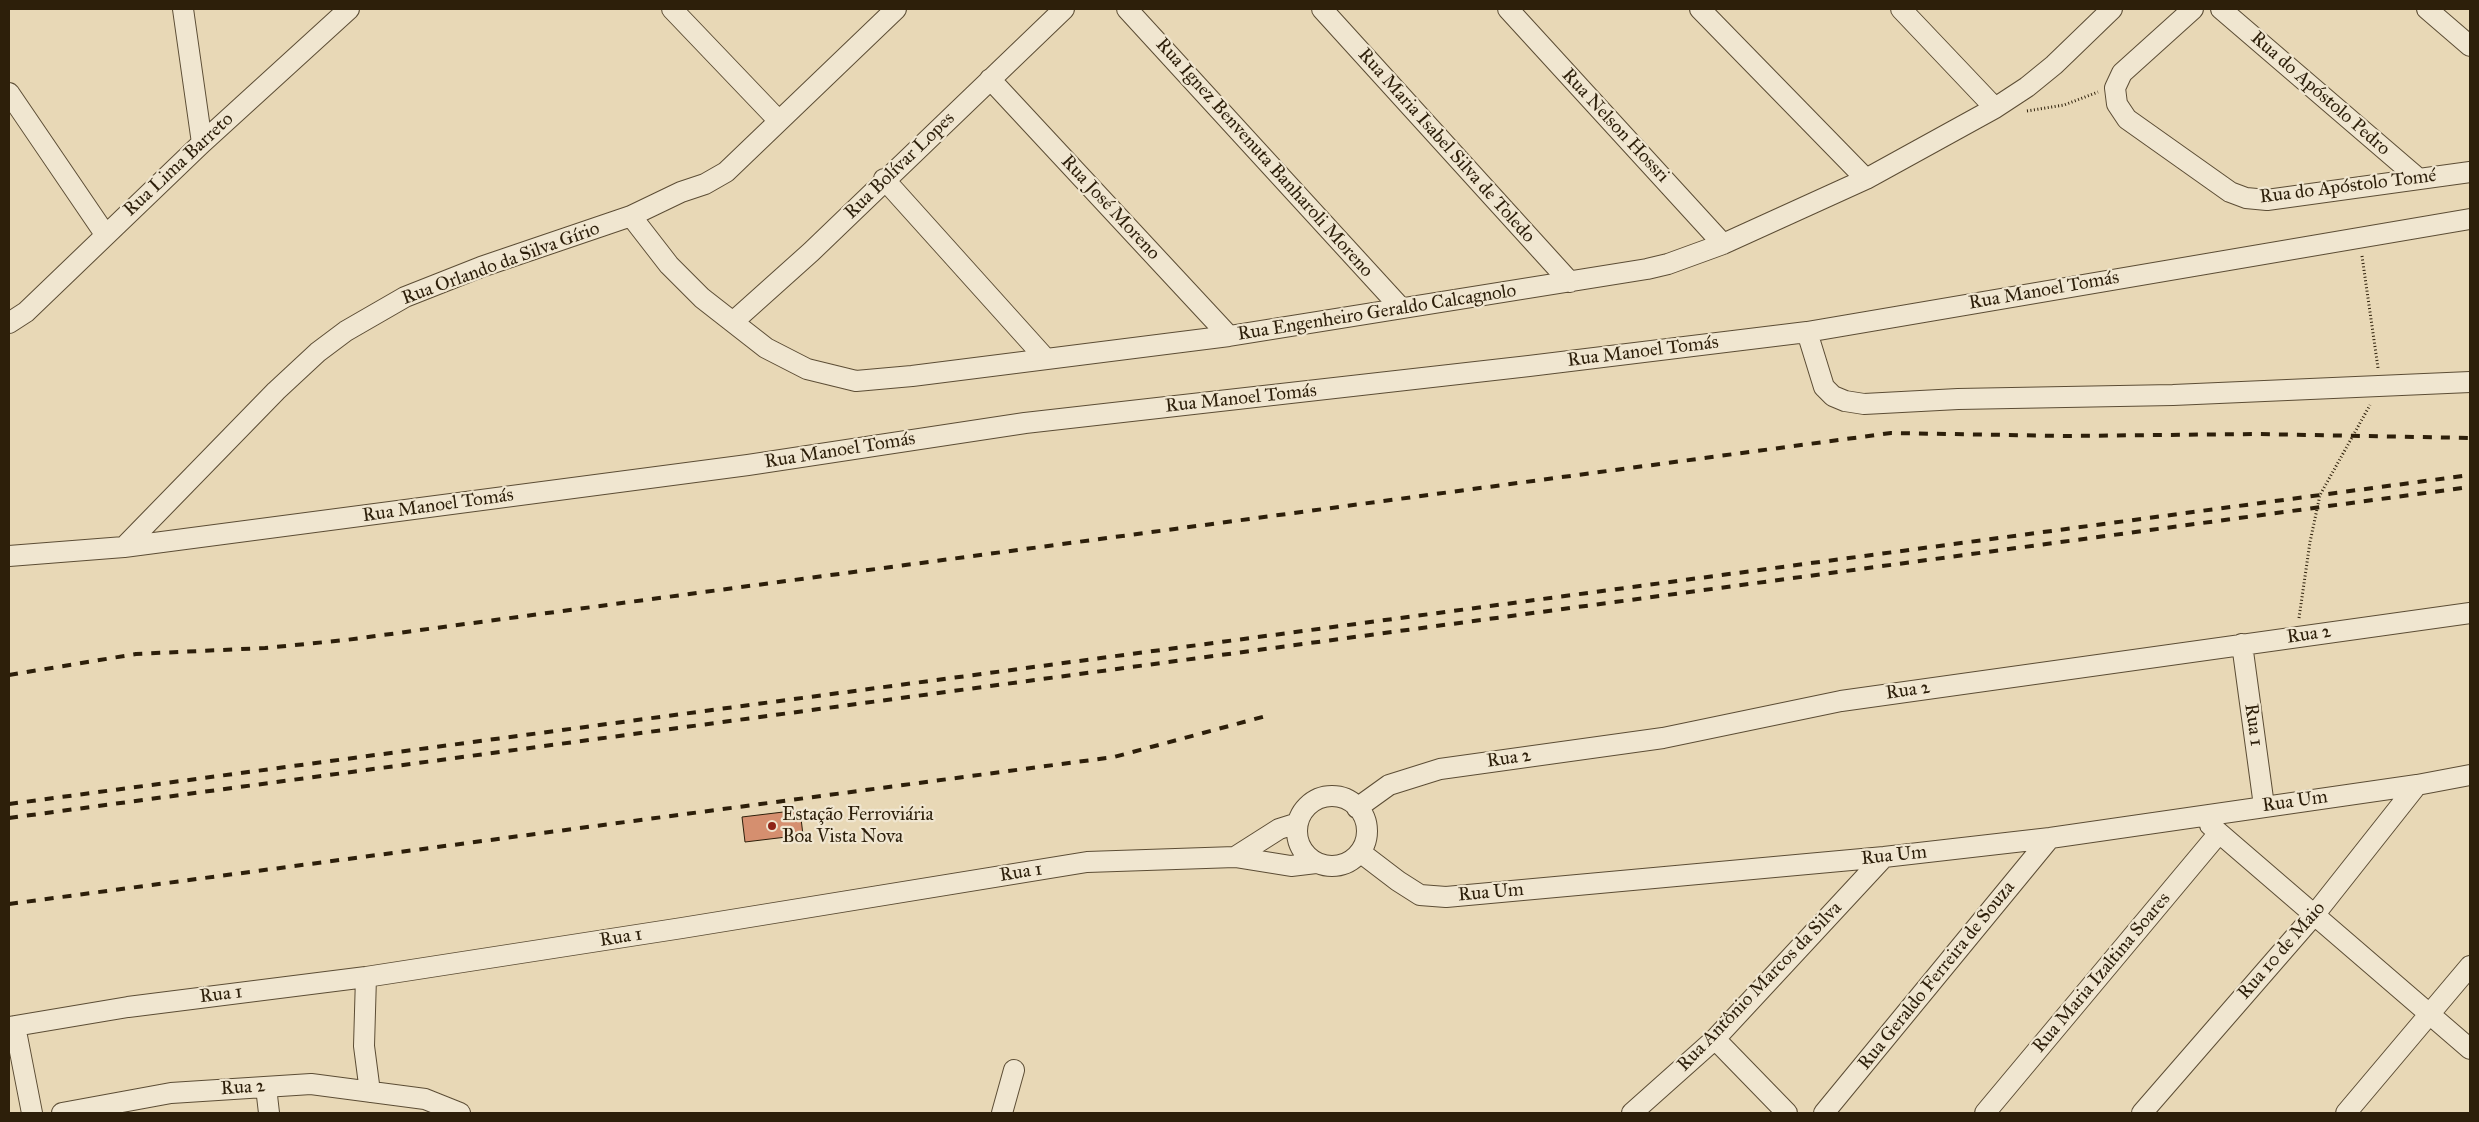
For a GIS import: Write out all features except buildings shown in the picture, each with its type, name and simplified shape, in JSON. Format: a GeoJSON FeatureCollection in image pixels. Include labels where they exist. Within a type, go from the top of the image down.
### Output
{"type":"FeatureCollection","features":[{"type":"Feature","properties":{"kind":"street"},"geometry":{"type":"LineString","coordinates":[[183,9],[202,143]]}},
{"type":"Feature","properties":{"kind":"street","name":"Rua Lima Barreto"},"geometry":{"type":"LineString","coordinates":[[10,323],[26,312],[105,234],[202,143],[349,9]]}},
{"type":"Feature","properties":{"kind":"street","name":"Rua Orlando da Silva Gírio"},"geometry":{"type":"LineString","coordinates":[[124,547],[276,390],[318,352],[346,331],[405,297],[481,267],[631,216],[681,192],[705,184],[726,172],[752,150],[779,121],[896,9]]}},
{"type":"Feature","properties":{"kind":"street","name":"Rua Bolívar Lopes"},"geometry":{"type":"LineString","coordinates":[[734,321],[811,252],[884,179],[1064,9]]}},
{"type":"Feature","properties":{"kind":"street","name":"Rua Ignez Benvenuta Banharoli Moreno"},"geometry":{"type":"LineString","coordinates":[[1127,9],[1401,308]]}},
{"type":"Feature","properties":{"kind":"street","name":"Rua Maria Isabel Silva de Toledo"},"geometry":{"type":"LineString","coordinates":[[1322,9],[1570,282]]}},
{"type":"Feature","properties":{"kind":"street","name":"Rua Nelson Hossri"},"geometry":{"type":"LineString","coordinates":[[1508,9],[1723,244]]}},
{"type":"Feature","properties":{"kind":"street"},"geometry":{"type":"LineString","coordinates":[[1700,9],[1866,179]]}},
{"type":"Feature","properties":{"kind":"street"},"geometry":{"type":"LineString","coordinates":[[1900,9],[1996,108]]}},
{"type":"Feature","properties":{"kind":"street"},"geometry":{"type":"LineString","coordinates":[[2115,88],[2122,72],[2193,9]]}},
{"type":"Feature","properties":{"kind":"street","name":"Rua do Apóstolo Pedro"},"geometry":{"type":"LineString","coordinates":[[2221,9],[2419,179]]}},
{"type":"Feature","properties":{"kind":"street"},"geometry":{"type":"LineString","coordinates":[[2427,9],[2470,46]]}},
{"type":"Feature","properties":{"kind":"street"},"geometry":{"type":"LineString","coordinates":[[680,11],[779,121]]}},
{"type":"Feature","properties":{"kind":"street","name":"Rua Engenheiro Geraldo Calcagnolo"},"geometry":{"type":"LineString","coordinates":[[631,216],[669,265],[702,298],[734,321],[766,348],[807,369],[856,380],[912,376],[1229,336],[1570,282],[1668,264],[1723,244],[1866,179],[1996,108],[2034,82],[2072,49],[2103,12]]}},
{"type":"Feature","properties":{"kind":"street","name":"Rua José Moreno"},"geometry":{"type":"LineString","coordinates":[[990,79],[1229,336]]}},
{"type":"Feature","properties":{"kind":"street","name":"Rua do Apóstolo Tomé"},"geometry":{"type":"LineString","coordinates":[[2115,88],[2117,104],[2127,119],[2230,192],[2246,198],[2267,200],[2470,172]]}},
{"type":"Feature","properties":{"kind":"street"},"geometry":{"type":"LineString","coordinates":[[9,93],[105,234]]}},
{"type":"Feature","properties":{"kind":"street"},"geometry":{"type":"LineString","coordinates":[[884,179],[1046,358]]}},
{"type":"Feature","properties":{"kind":"street","name":"Rua Manoel Tomás"},"geometry":{"type":"LineString","coordinates":[[9,556],[124,547],[748,465],[1025,423],[1529,366],[1807,332],[2470,219]]}},
{"type":"Feature","properties":{"kind":"street"},"geometry":{"type":"LineString","coordinates":[[1807,332],[1824,388],[1833,396],[1845,401],[1864,404],[1958,399],[2173,395],[2470,382]]}},
{"type":"Feature","properties":{"kind":"street","name":"Rua 2"},"geometry":{"type":"LineString","coordinates":[[1357,808],[1389,785],[1440,769],[1663,738],[1841,701],[2470,612]]}},
{"type":"Feature","properties":{"kind":"street","name":"Rua 1"},"geometry":{"type":"LineString","coordinates":[[2242,644],[2264,806]]}},
{"type":"Feature","properties":{"kind":"street"},"geometry":{"type":"LineString","coordinates":[[2439,782],[2470,775]]}},
{"type":"Feature","properties":{"kind":"street"},"geometry":{"type":"LineString","coordinates":[[2439,782],[2470,787]]}},
{"type":"Feature","properties":{"kind":"street","name":"Rua Um"},"geometry":{"type":"LineString","coordinates":[[1360,852],[1420,895],[1435,897],[1884,857],[2050,838],[2439,782]]}},
{"type":"Feature","properties":{"kind":"street","name":"Rua 10 de Maio"},"geometry":{"type":"LineString","coordinates":[[2142,1113],[2314,914],[2417,785]]}},
{"type":"Feature","properties":{"kind":"street"},"geometry":{"type":"LineString","coordinates":[[1323,798],[1342,798],[1357,808],[1364,818],[1366,829],[1365,841],[1360,852],[1348,863],[1332,867],[1316,863],[1304,853],[1297,839],[1298,823],[1307,807],[1323,798]]}},
{"type":"Feature","properties":{"kind":"street"},"geometry":{"type":"LineString","coordinates":[[2201,817],[2470,1048]]}},
{"type":"Feature","properties":{"kind":"street","name":"Rua 1"},"geometry":{"type":"LineString","coordinates":[[1234,857],[1279,829],[1298,823]]}},
{"type":"Feature","properties":{"kind":"street","name":"Rua Maria Izaltina Soares"},"geometry":{"type":"LineString","coordinates":[[1985,1113],[2219,833]]}},
{"type":"Feature","properties":{"kind":"street","name":"Rua Geraldo Ferreira de Souza"},"geometry":{"type":"LineString","coordinates":[[1824,1113],[2050,838]]}},
{"type":"Feature","properties":{"kind":"street","name":"Rua 1"},"geometry":{"type":"LineString","coordinates":[[12,1027],[128,1007],[366,977],[1087,862],[1234,857],[1291,866],[1316,863]]}},
{"type":"Feature","properties":{"kind":"street","name":"Rua Antônio Marcos da Silva"},"geometry":{"type":"LineString","coordinates":[[1632,1113],[1715,1039],[1884,857]]}},
{"type":"Feature","properties":{"kind":"street"},"geometry":{"type":"LineString","coordinates":[[2346,1113],[2470,966]]}},
{"type":"Feature","properties":{"kind":"street"},"geometry":{"type":"LineString","coordinates":[[366,977],[364,1046],[370,1092]]}},
{"type":"Feature","properties":{"kind":"street"},"geometry":{"type":"LineString","coordinates":[[12,1027],[32,1113]]}},
{"type":"Feature","properties":{"kind":"street"},"geometry":{"type":"LineString","coordinates":[[1715,1039],[1786,1113]]}},
{"type":"Feature","properties":{"kind":"street"},"geometry":{"type":"LineString","coordinates":[[1002,1113],[1014,1070]]}},
{"type":"Feature","properties":{"kind":"street","name":"Rua 2"},"geometry":{"type":"LineString","coordinates":[[63,1113],[171,1093],[311,1084],[425,1099],[460,1113]]}},
{"type":"Feature","properties":{"kind":"street"},"geometry":{"type":"LineString","coordinates":[[266,1087],[269,1113]]}},
{"type":"Feature","properties":{"kind":"path"},"geometry":{"type":"LineString","coordinates":[[1996,108],[2017,112],[2040,110],[2064,105],[2115,88]]}},
{"type":"Feature","properties":{"kind":"path"},"geometry":{"type":"LineString","coordinates":[[2300,636],[2301,605],[2310,542],[2320,495],[2380,386],[2360,238]]}},
{"type":"Feature","properties":{"kind":"railway"},"geometry":{"type":"LineString","coordinates":[[9,675],[136,654],[265,648],[346,640],[1891,433],[2066,436],[2257,434],[2470,438]]}},
{"type":"Feature","properties":{"kind":"railway"},"geometry":{"type":"LineString","coordinates":[[9,804],[2470,475]]}},
{"type":"Feature","properties":{"kind":"railway"},"geometry":{"type":"LineString","coordinates":[[9,818],[2470,487]]}},
{"type":"Feature","properties":{"kind":"railway"},"geometry":{"type":"LineString","coordinates":[[9,904],[1114,757],[1266,716]]}},
{"type":"Feature","properties":{"kind":"place","name":"Estação Ferroviária Boa Vista Nova"},"geometry":{"type":"Point","coordinates":[772,826]}}]}
